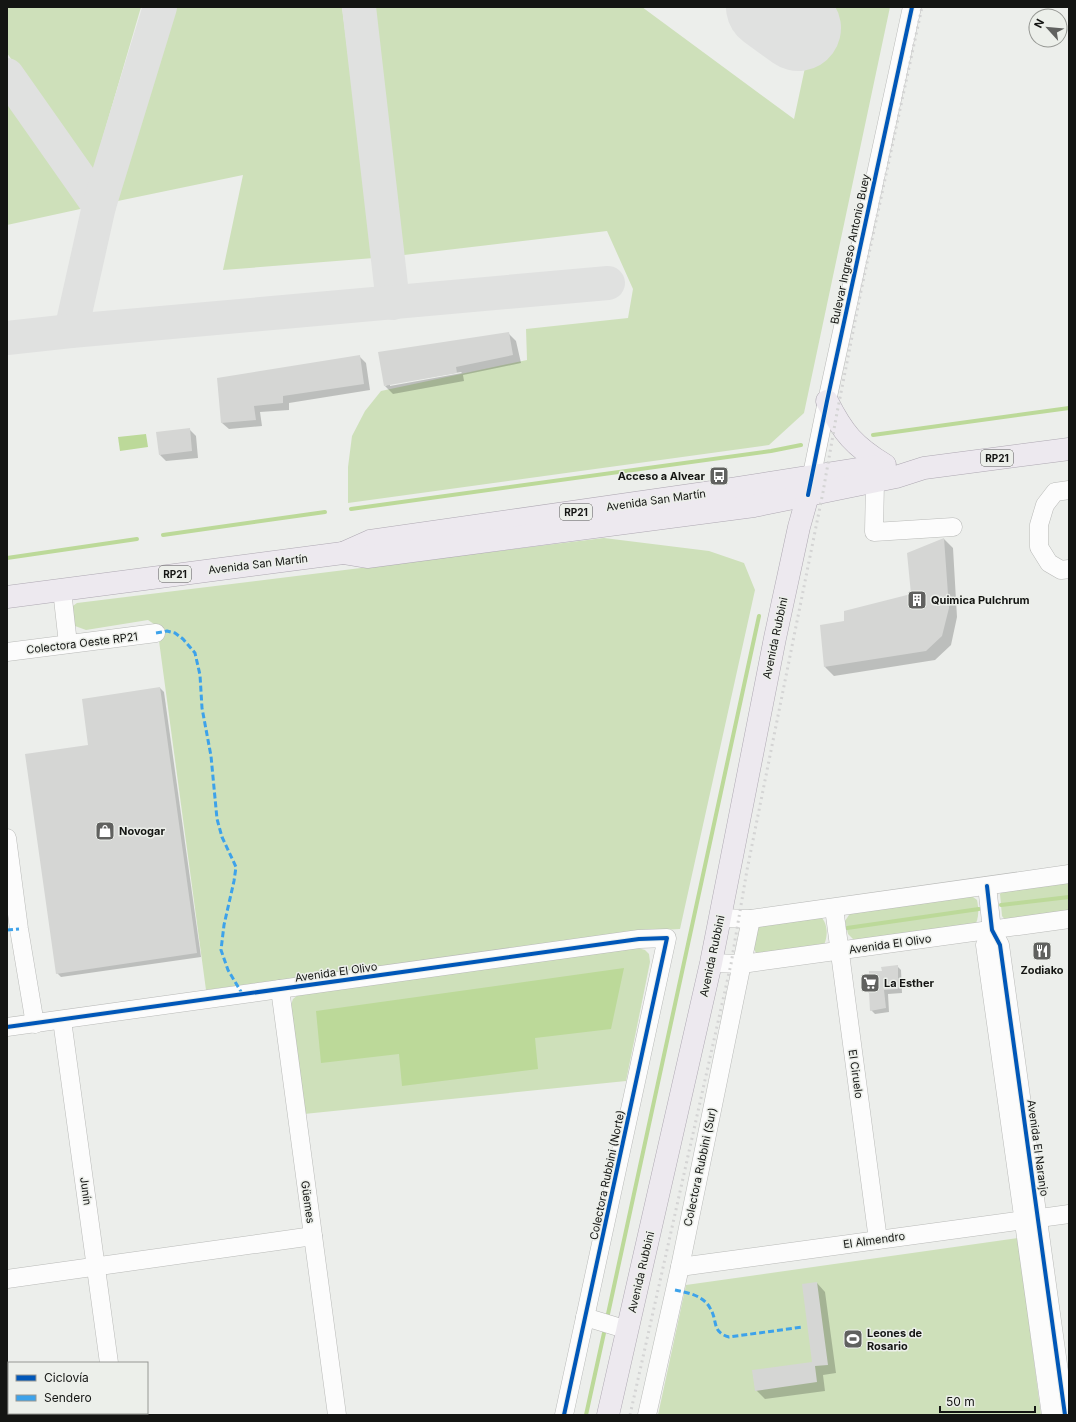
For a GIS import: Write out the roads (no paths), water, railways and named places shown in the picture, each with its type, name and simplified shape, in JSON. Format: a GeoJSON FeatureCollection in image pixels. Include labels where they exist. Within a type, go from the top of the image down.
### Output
{"type":"FeatureCollection","features":[{"type":"Feature","properties":{"kind":"main road"},"geometry":{"type":"LineString","coordinates":[[827,400],[836,418],[852,441],[867,454],[880,473]]}},
{"type":"Feature","properties":{"kind":"main road","name":"Avenida San Martín"},"geometry":{"type":"LineString","coordinates":[[7,597],[343,553],[367,557],[754,506],[810,486],[880,473],[896,477],[924,468],[1069,449]]}},
{"type":"Feature","properties":{"kind":"main road","name":"Avenida Rubbini"},"geometry":{"type":"LineString","coordinates":[[608,1415],[711,963],[775,638],[810,486]]}},
{"type":"Feature","properties":{"kind":"street","name":"Bulevar Ingreso Antonio Buey"},"geometry":{"type":"LineString","coordinates":[[810,486],[827,400],[912,7]]}},
{"type":"Feature","properties":{"kind":"street"},"geometry":{"type":"LineString","coordinates":[[880,473],[874,532],[953,527]]}},
{"type":"Feature","properties":{"kind":"street"},"geometry":{"type":"LineString","coordinates":[[1062,491],[1045,505],[1039,525],[1039,547],[1049,563],[1061,570],[1069,569]]}},
{"type":"Feature","properties":{"kind":"street"},"geometry":{"type":"LineString","coordinates":[[62,590],[68,644]]}},
{"type":"Feature","properties":{"kind":"street","name":"Colectora Oeste RP21"},"geometry":{"type":"LineString","coordinates":[[7,652],[156,633]]}},
{"type":"Feature","properties":{"kind":"street"},"geometry":{"type":"LineString","coordinates":[[7,838],[13,929],[35,1024]]}},
{"type":"Feature","properties":{"kind":"street"},"geometry":{"type":"LineString","coordinates":[[720,918],[750,919],[1069,874]]}},
{"type":"Feature","properties":{"kind":"street"},"geometry":{"type":"LineString","coordinates":[[987,886],[992,930],[986,945],[1065,1415]]}},
{"type":"Feature","properties":{"kind":"street","name":"El Ciruelo"},"geometry":{"type":"LineString","coordinates":[[834,908],[878,1240]]}},
{"type":"Feature","properties":{"kind":"street","name":"Colectora Rubbini (Sur)"},"geometry":{"type":"LineString","coordinates":[[647,1415],[680,1267],[750,919]]}},
{"type":"Feature","properties":{"kind":"street","name":"Avenida El Olivo"},"geometry":{"type":"LineString","coordinates":[[711,963],[742,964],[1069,919]]}},
{"type":"Feature","properties":{"kind":"street","name":"Avenida El Olivo"},"geometry":{"type":"LineString","coordinates":[[7,1027],[639,939],[667,938]]}},
{"type":"Feature","properties":{"kind":"street","name":"Colectora Rubbini (Norte)"},"geometry":{"type":"LineString","coordinates":[[564,1415],[667,938]]}},
{"type":"Feature","properties":{"kind":"street","name":"Güemes"},"geometry":{"type":"LineString","coordinates":[[280,989],[337,1415]]}},
{"type":"Feature","properties":{"kind":"street","name":"Junín"},"geometry":{"type":"LineString","coordinates":[[62,1020],[109,1362]]}},
{"type":"Feature","properties":{"kind":"street","name":"El Almendro"},"geometry":{"type":"LineString","coordinates":[[680,1267],[1069,1214]]}},
{"type":"Feature","properties":{"kind":"street"},"geometry":{"type":"LineString","coordinates":[[1031,1219],[1051,1415]]}},
{"type":"Feature","properties":{"kind":"street"},"geometry":{"type":"LineString","coordinates":[[7,1279],[313,1236]]}},
{"type":"Feature","properties":{"kind":"street"},"geometry":{"type":"LineString","coordinates":[[586,1317],[628,1330]]}},
{"type":"Feature","properties":{"kind":"waterway"},"geometry":{"type":"LineString","coordinates":[[873,435],[1069,408]]}},
{"type":"Feature","properties":{"kind":"waterway"},"geometry":{"type":"LineString","coordinates":[[351,509],[771,451],[801,445]]}},
{"type":"Feature","properties":{"kind":"waterway"},"geometry":{"type":"LineString","coordinates":[[163,535],[325,512]]}},
{"type":"Feature","properties":{"kind":"waterway"},"geometry":{"type":"LineString","coordinates":[[7,558],[137,539]]}},
{"type":"Feature","properties":{"kind":"waterway"},"geometry":{"type":"LineString","coordinates":[[608,1314],[759,616]]}},
{"type":"Feature","properties":{"kind":"waterway"},"geometry":{"type":"LineString","coordinates":[[1001,905],[1069,897]]}},
{"type":"Feature","properties":{"kind":"waterway"},"geometry":{"type":"LineString","coordinates":[[847,928],[979,909]]}},
{"type":"Feature","properties":{"kind":"waterway"},"geometry":{"type":"LineString","coordinates":[[586,1415],[604,1333]]}},
{"type":"Feature","properties":{"kind":"railway"},"geometry":{"type":"LineString","coordinates":[[630,1415],[731,964],[747,870],[823,492],[861,291],[922,7]]}},
{"type":"Feature","properties":{"kind":"place","name":"Acceso a Alvear"},"geometry":{"type":"Point","coordinates":[719,476]}},
{"type":"Feature","properties":{"kind":"place","name":"Quimica Pulchrum"},"geometry":{"type":"Point","coordinates":[917,600]}},
{"type":"Feature","properties":{"kind":"place","name":"Novogar"},"geometry":{"type":"Point","coordinates":[105,831]}},
{"type":"Feature","properties":{"kind":"place","name":"Zodiako"},"geometry":{"type":"Point","coordinates":[1042,951]}},
{"type":"Feature","properties":{"kind":"place","name":"La Esther"},"geometry":{"type":"Point","coordinates":[870,983]}},
{"type":"Feature","properties":{"kind":"place","name":"Leones de Rosario"},"geometry":{"type":"Point","coordinates":[853,1339]}}]}
